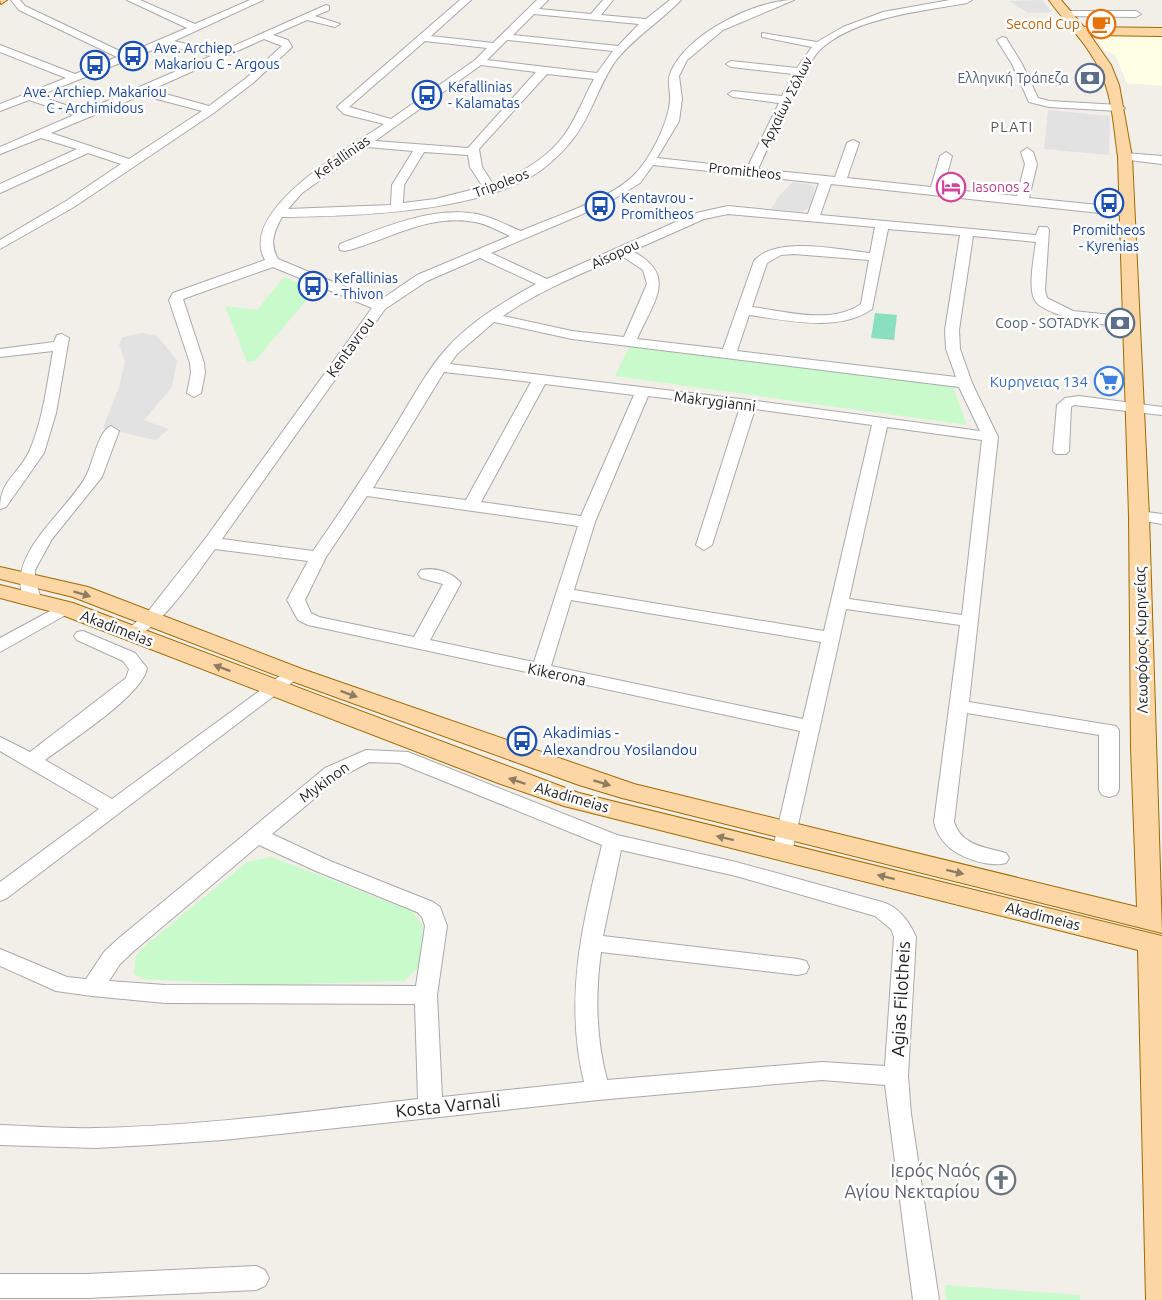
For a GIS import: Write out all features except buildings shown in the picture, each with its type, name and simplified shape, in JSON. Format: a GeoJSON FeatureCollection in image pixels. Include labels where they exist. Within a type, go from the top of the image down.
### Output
{"type":"FeatureCollection","features":[{"type":"Feature","properties":{"kind":"main road","name":"Λεωφόρος Κυρηνείας"},"geometry":{"type":"LineString","coordinates":[[1055,0],[1080,31],[1109,74],[1119,108],[1125,157],[1135,407],[1150,518],[1143,759],[1156,933],[1162,1300]]}},
{"type":"Feature","properties":{"kind":"main road"},"geometry":{"type":"LineString","coordinates":[[1080,31],[1162,32]]}},
{"type":"Feature","properties":{"kind":"main road","name":"Akadimeias"},"geometry":{"type":"LineString","coordinates":[[0,573],[65,608],[276,681],[507,777],[573,800],[785,841],[1156,933]]}},
{"type":"Feature","properties":{"kind":"main road","name":"Akadimeias"},"geometry":{"type":"LineString","coordinates":[[0,591],[29,589],[80,592],[152,618],[276,681]]}},
{"type":"Feature","properties":{"kind":"street"},"geometry":{"type":"LineString","coordinates":[[132,0],[195,28]]}},
{"type":"Feature","properties":{"kind":"street"},"geometry":{"type":"LineString","coordinates":[[2,105],[164,42],[258,0]]}},
{"type":"Feature","properties":{"kind":"street"},"geometry":{"type":"LineString","coordinates":[[392,123],[348,112],[343,107],[466,0]]}},
{"type":"Feature","properties":{"kind":"street","name":"Kefallinias"},"geometry":{"type":"LineString","coordinates":[[273,262],[266,254],[268,230],[298,190],[479,62],[543,0]]}},
{"type":"Feature","properties":{"kind":"street"},"geometry":{"type":"LineString","coordinates":[[594,17],[608,0]]}},
{"type":"Feature","properties":{"kind":"street","name":"Tripoleos"},"geometry":{"type":"LineString","coordinates":[[279,213],[437,204],[490,188],[534,170],[558,151],[570,136],[600,77],[619,49],[646,22],[676,0]]}},
{"type":"Feature","properties":{"kind":"street","name":"Kentavrou"},"geometry":{"type":"LineString","coordinates":[[132,633],[152,618],[211,543],[380,306],[422,278],[615,195],[636,180],[673,121],[676,99],[674,76],[683,59],[719,28],[789,0]]}},
{"type":"Feature","properties":{"kind":"street","name":"Αρχαίων Σόλων"},"geometry":{"type":"LineString","coordinates":[[751,172],[800,71],[818,45],[847,29],[887,14],[967,0]]}},
{"type":"Feature","properties":{"kind":"street"},"geometry":{"type":"LineString","coordinates":[[0,1],[19,1],[22,8],[124,57]]}},
{"type":"Feature","properties":{"kind":"street"},"geometry":{"type":"LineString","coordinates":[[0,152],[141,92],[326,8]]}},
{"type":"Feature","properties":{"kind":"street"},"geometry":{"type":"LineString","coordinates":[[531,11],[646,22]]}},
{"type":"Feature","properties":{"kind":"street"},"geometry":{"type":"LineString","coordinates":[[1066,14],[1136,14]]}},
{"type":"Feature","properties":{"kind":"street"},"geometry":{"type":"LineString","coordinates":[[305,17],[335,24]]}},
{"type":"Feature","properties":{"kind":"street"},"geometry":{"type":"LineString","coordinates":[[766,35],[818,45]]}},
{"type":"Feature","properties":{"kind":"street"},"geometry":{"type":"LineString","coordinates":[[1,243],[70,204],[212,110],[287,47],[284,42],[264,36]]}},
{"type":"Feature","properties":{"kind":"street"},"geometry":{"type":"LineString","coordinates":[[504,37],[619,49]]}},
{"type":"Feature","properties":{"kind":"street"},"geometry":{"type":"LineString","coordinates":[[424,38],[495,46]]}},
{"type":"Feature","properties":{"kind":"street"},"geometry":{"type":"LineString","coordinates":[[1002,40],[1017,64],[1028,95],[1033,100],[1050,104],[1119,108]]}},
{"type":"Feature","properties":{"kind":"street"},"geometry":{"type":"LineString","coordinates":[[164,42],[221,55]]}},
{"type":"Feature","properties":{"kind":"street"},"geometry":{"type":"LineString","coordinates":[[0,48],[74,77]]}},
{"type":"Feature","properties":{"kind":"street"},"geometry":{"type":"LineString","coordinates":[[479,62],[600,77]]}},
{"type":"Feature","properties":{"kind":"street"},"geometry":{"type":"LineString","coordinates":[[731,64],[800,71]]}},
{"type":"Feature","properties":{"kind":"street"},"geometry":{"type":"LineString","coordinates":[[472,152],[544,70]]}},
{"type":"Feature","properties":{"kind":"street"},"geometry":{"type":"LineString","coordinates":[[141,92],[212,110]]}},
{"type":"Feature","properties":{"kind":"street"},"geometry":{"type":"LineString","coordinates":[[733,94],[785,100]]}},
{"type":"Feature","properties":{"kind":"street"},"geometry":{"type":"LineString","coordinates":[[26,96],[85,115]]}},
{"type":"Feature","properties":{"kind":"street"},"geometry":{"type":"LineString","coordinates":[[42,134],[129,163]]}},
{"type":"Feature","properties":{"kind":"street"},"geometry":{"type":"LineString","coordinates":[[362,143],[472,152]]}},
{"type":"Feature","properties":{"kind":"street"},"geometry":{"type":"LineString","coordinates":[[840,181],[853,143]]}},
{"type":"Feature","properties":{"kind":"street"},"geometry":{"type":"LineString","coordinates":[[398,208],[395,201],[400,177],[420,149]]}},
{"type":"Feature","properties":{"kind":"street"},"geometry":{"type":"LineString","coordinates":[[0,189],[86,150]]}},
{"type":"Feature","properties":{"kind":"street"},"geometry":{"type":"LineString","coordinates":[[472,152],[476,167],[490,188]]}},
{"type":"Feature","properties":{"kind":"street"},"geometry":{"type":"LineString","coordinates":[[1022,201],[1031,164],[1027,152]]}},
{"type":"Feature","properties":{"kind":"street"},"geometry":{"type":"LineString","coordinates":[[936,192],[946,156]]}},
{"type":"Feature","properties":{"kind":"street"},"geometry":{"type":"LineString","coordinates":[[1125,157],[1162,160]]}},
{"type":"Feature","properties":{"kind":"street","name":"Promitheos"},"geometry":{"type":"LineString","coordinates":[[650,161],[1128,212]]}},
{"type":"Feature","properties":{"kind":"street"},"geometry":{"type":"LineString","coordinates":[[813,218],[826,180]]}},
{"type":"Feature","properties":{"kind":"street","name":"Aisopou"},"geometry":{"type":"LineString","coordinates":[[304,616],[296,600],[318,557],[452,351],[477,328],[520,298],[712,212],[742,210],[967,232],[1043,234],[1038,290],[1046,306],[1071,315],[1130,321]]}},
{"type":"Feature","properties":{"kind":"street"},"geometry":{"type":"LineString","coordinates":[[345,247],[413,222],[462,217],[477,218],[519,236]]}},
{"type":"Feature","properties":{"kind":"street"},"geometry":{"type":"LineString","coordinates":[[744,310],[834,318],[855,315],[867,306],[882,225]]}},
{"type":"Feature","properties":{"kind":"street"},"geometry":{"type":"LineString","coordinates":[[967,232],[952,330],[953,349],[965,383],[990,437],[987,485],[944,822],[947,834],[962,848],[999,858]]}},
{"type":"Feature","properties":{"kind":"street"},"geometry":{"type":"LineString","coordinates":[[729,353],[761,261],[773,253],[794,250],[875,258]]}},
{"type":"Feature","properties":{"kind":"street"},"geometry":{"type":"LineString","coordinates":[[623,251],[646,264],[654,278],[654,284],[629,342]]}},
{"type":"Feature","properties":{"kind":"street"},"geometry":{"type":"LineString","coordinates":[[479,253],[547,284]]}},
{"type":"Feature","properties":{"kind":"street"},"geometry":{"type":"LineString","coordinates":[[194,393],[198,373],[197,363],[176,300],[178,296],[273,262],[380,306]]}},
{"type":"Feature","properties":{"kind":"street"},"geometry":{"type":"LineString","coordinates":[[493,318],[545,331],[965,383]]}},
{"type":"Feature","properties":{"kind":"street"},"geometry":{"type":"LineString","coordinates":[[0,353],[61,342],[47,423],[36,453],[0,504]]}},
{"type":"Feature","properties":{"kind":"street","name":"Makrygianni"},"geometry":{"type":"LineString","coordinates":[[440,367],[748,404],[990,437]]}},
{"type":"Feature","properties":{"kind":"street"},"geometry":{"type":"LineString","coordinates":[[471,506],[540,380]]}},
{"type":"Feature","properties":{"kind":"street"},"geometry":{"type":"LineString","coordinates":[[542,670],[587,522],[642,392]]}},
{"type":"Feature","properties":{"kind":"street"},"geometry":{"type":"LineString","coordinates":[[1061,452],[1064,405],[1070,401],[1080,400],[1162,411]]}},
{"type":"Feature","properties":{"kind":"street"},"geometry":{"type":"LineString","coordinates":[[704,545],[748,404]]}},
{"type":"Feature","properties":{"kind":"street"},"geometry":{"type":"LineString","coordinates":[[785,841],[880,423]]}},
{"type":"Feature","properties":{"kind":"street"},"geometry":{"type":"LineString","coordinates":[[29,589],[27,570],[44,538],[94,477],[111,431]]}},
{"type":"Feature","properties":{"kind":"street"},"geometry":{"type":"LineString","coordinates":[[0,477],[19,480]]}},
{"type":"Feature","properties":{"kind":"street"},"geometry":{"type":"LineString","coordinates":[[363,490],[587,522]]}},
{"type":"Feature","properties":{"kind":"street"},"geometry":{"type":"LineString","coordinates":[[211,543],[318,557]]}},
{"type":"Feature","properties":{"kind":"street"},"geometry":{"type":"LineString","coordinates":[[419,643],[452,583],[445,577],[427,574]]}},
{"type":"Feature","properties":{"kind":"street"},"geometry":{"type":"LineString","coordinates":[[565,594],[832,638]]}},
{"type":"Feature","properties":{"kind":"street"},"geometry":{"type":"LineString","coordinates":[[840,603],[970,621]]}},
{"type":"Feature","properties":{"kind":"street"},"geometry":{"type":"LineString","coordinates":[[0,646],[65,608]]}},
{"type":"Feature","properties":{"kind":"street","name":"Kikerona"},"geometry":{"type":"LineString","coordinates":[[304,616],[314,621],[811,727]]}},
{"type":"Feature","properties":{"kind":"street"},"geometry":{"type":"LineString","coordinates":[[31,761],[123,692],[135,682],[138,675],[138,668],[129,657],[83,636]]}},
{"type":"Feature","properties":{"kind":"street"},"geometry":{"type":"LineString","coordinates":[[0,893],[244,712],[276,681]]}},
{"type":"Feature","properties":{"kind":"street"},"geometry":{"type":"LineString","coordinates":[[958,706],[1109,730],[1109,790]]}},
{"type":"Feature","properties":{"kind":"street"},"geometry":{"type":"LineString","coordinates":[[0,743],[114,809]]}},
{"type":"Feature","properties":{"kind":"street","name":"Mykinon"},"geometry":{"type":"LineString","coordinates":[[92,988],[112,958],[256,835],[332,773],[366,756],[400,757],[613,841]]}},
{"type":"Feature","properties":{"kind":"street"},"geometry":{"type":"LineString","coordinates":[[256,835],[432,913],[436,926],[426,995],[430,1106]]}},
{"type":"Feature","properties":{"kind":"street"},"geometry":{"type":"LineString","coordinates":[[598,1090],[592,1074],[584,988],[589,943],[613,841]]}},
{"type":"Feature","properties":{"kind":"street","name":"Agias Filotheis"},"geometry":{"type":"LineString","coordinates":[[613,841],[736,869],[864,904],[882,910],[900,925],[905,937],[896,1076],[898,1114],[926,1300]]}},
{"type":"Feature","properties":{"kind":"street"},"geometry":{"type":"LineString","coordinates":[[589,943],[798,967]]}},
{"type":"Feature","properties":{"kind":"street"},"geometry":{"type":"LineString","coordinates":[[0,957],[64,985],[92,988],[198,994],[426,995]]}},
{"type":"Feature","properties":{"kind":"street","name":"Kosta Varnali"},"geometry":{"type":"LineString","coordinates":[[0,1135],[95,1138],[150,1136],[223,1130],[430,1106],[822,1071],[896,1076]]}},
{"type":"Feature","properties":{"kind":"street"},"geometry":{"type":"LineString","coordinates":[[0,1286],[87,1286],[191,1291],[256,1278]]}},
{"type":"Feature","properties":{"kind":"shaded area"},"geometry":{"type":"Polygon","coordinates":[[[1042,0],[1052,12],[1029,13],[1009,1],[1042,0]]]}},
{"type":"Feature","properties":{"kind":"shaded area"},"geometry":{"type":"Polygon","coordinates":[[[1094,33],[1162,34],[1162,86],[1127,83],[1115,55],[1104,50],[1094,33]]]}},
{"type":"Feature","properties":{"kind":"shaded area"},"geometry":{"type":"Polygon","coordinates":[[[1048,110],[1110,116],[1109,155],[1044,149],[1048,110]]]}},
{"type":"Feature","properties":{"kind":"shaded area"},"geometry":{"type":"Polygon","coordinates":[[[793,182],[811,185],[815,189],[809,208],[801,212],[771,209],[780,195],[793,182]]]}},
{"type":"Feature","properties":{"kind":"shaded area"},"geometry":{"type":"Polygon","coordinates":[[[142,333],[157,336],[177,360],[172,387],[144,420],[169,429],[155,440],[103,428],[119,387],[125,362],[119,344],[123,337],[142,333]]]}},
{"type":"Feature","properties":{"kind":"green space"},"geometry":{"type":"Polygon","coordinates":[[[284,277],[315,290],[255,361],[247,362],[225,306],[257,310],[284,277]]]}},
{"type":"Feature","properties":{"kind":"green space"},"geometry":{"type":"Polygon","coordinates":[[[875,313],[897,315],[894,340],[871,338],[875,313]]]}},
{"type":"Feature","properties":{"kind":"green space"},"geometry":{"type":"Polygon","coordinates":[[[630,345],[953,386],[967,425],[615,376],[630,345]]]}},
{"type":"Feature","properties":{"kind":"green space"},"geometry":{"type":"Polygon","coordinates":[[[272,857],[412,911],[423,926],[419,967],[404,981],[258,985],[144,979],[134,974],[136,955],[148,943],[247,862],[272,857]]]}},
{"type":"Feature","properties":{"kind":"green space"},"geometry":{"type":"Polygon","coordinates":[[[945,1285],[1080,1295],[1080,1300],[946,1300],[945,1285]]]}},
{"type":"Feature","properties":{"kind":"place","name":"Second Cup"},"geometry":{"type":"Point","coordinates":[1101,24]}},
{"type":"Feature","properties":{"kind":"place","name":"Ave. Archiep. Makariou C - Argous"},"geometry":{"type":"Point","coordinates":[133,56]}},
{"type":"Feature","properties":{"kind":"place","name":"Ave. Archiep. Makariou C - Archimidous"},"geometry":{"type":"Point","coordinates":[95,65]}},
{"type":"Feature","properties":{"kind":"place","name":"Ελληνική Τράπεζα"},"geometry":{"type":"Point","coordinates":[1090,78]}},
{"type":"Feature","properties":{"kind":"place","name":"Kefallinias - Kalamatas"},"geometry":{"type":"Point","coordinates":[427,95]}},
{"type":"Feature","properties":{"kind":"place","name":"Iasonos 2"},"geometry":{"type":"Point","coordinates":[951,187]}},
{"type":"Feature","properties":{"kind":"place","name":"Promitheos - Kyrenias"},"geometry":{"type":"Point","coordinates":[1109,203]}},
{"type":"Feature","properties":{"kind":"place","name":"Kentavrou - Promitheos"},"geometry":{"type":"Point","coordinates":[600,206]}},
{"type":"Feature","properties":{"kind":"place","name":"Kefallinias - Thivon"},"geometry":{"type":"Point","coordinates":[313,286]}},
{"type":"Feature","properties":{"kind":"place","name":"Coop - SOTADYK"},"geometry":{"type":"Point","coordinates":[1120,323]}},
{"type":"Feature","properties":{"kind":"place","name":"Κυρηνειας 134"},"geometry":{"type":"Point","coordinates":[1109,381]}},
{"type":"Feature","properties":{"kind":"place","name":"Akadimias - Alexandrou Yosilandou"},"geometry":{"type":"Point","coordinates":[522,741]}},
{"type":"Feature","properties":{"kind":"place","name":"Ιερός Ναός Αγίου Νεκταρίου"},"geometry":{"type":"Point","coordinates":[1001,1180]}},
{"type":"Feature","properties":{"kind":"district","name":"PLATI"},"geometry":{"type":"Point","coordinates":[1012,127]}}]}
